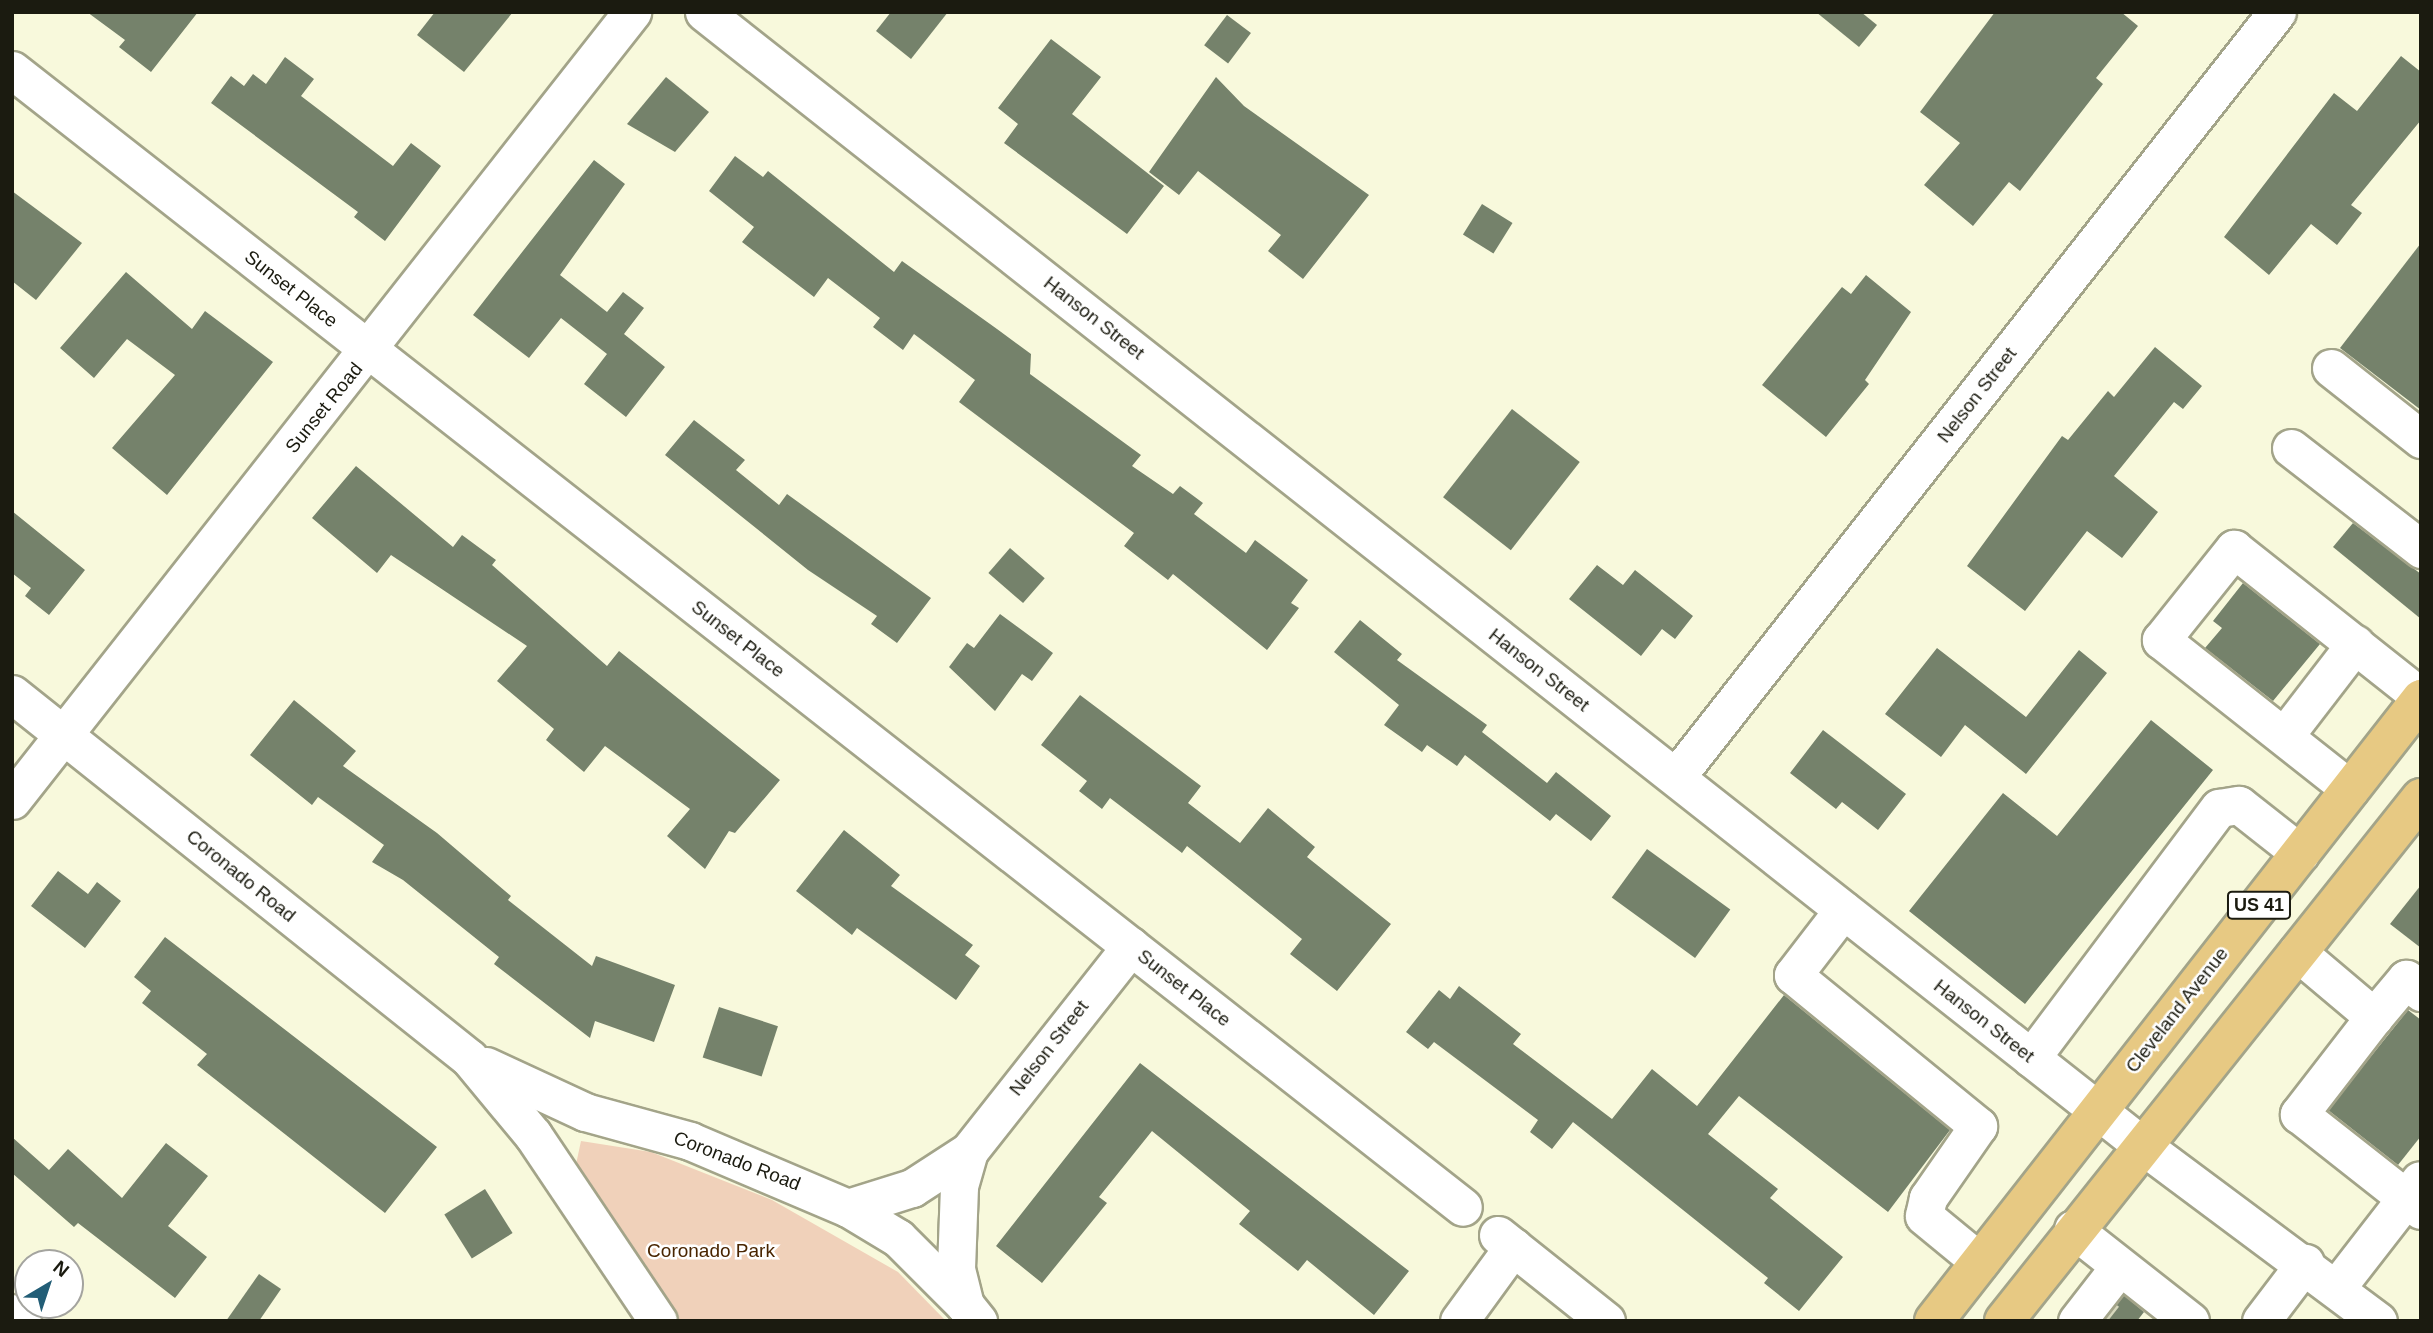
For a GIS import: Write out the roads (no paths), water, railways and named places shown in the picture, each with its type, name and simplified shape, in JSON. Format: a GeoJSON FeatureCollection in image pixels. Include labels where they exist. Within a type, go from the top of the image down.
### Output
{"type":"FeatureCollection","features":[{"type":"Feature","properties":{"kind":"main road","name":"Cleveland Avenue"},"geometry":{"type":"LineString","coordinates":[[1934,1321],[2421,698]]}},
{"type":"Feature","properties":{"kind":"main road","name":"US 41"},"geometry":{"type":"LineString","coordinates":[[2004,1321],[2073,1229],[2143,1146],[2421,798]]}},
{"type":"Feature","properties":{"kind":"street","name":"Sunset Road"},"geometry":{"type":"LineString","coordinates":[[12,800],[369,351],[632,12]]}},
{"type":"Feature","properties":{"kind":"street","name":"Hanson Street"},"geometry":{"type":"LineString","coordinates":[[704,12],[2098,1111],[2305,1263],[2378,1321]]}},
{"type":"Feature","properties":{"kind":"street","name":"Nelson Street"},"geometry":{"type":"LineString","coordinates":[[1676,777],[2277,12]]}},
{"type":"Feature","properties":{"kind":"street","name":"Sunset Place"},"geometry":{"type":"LineString","coordinates":[[12,70],[1463,1208]]}},
{"type":"Feature","properties":{"kind":"street"},"geometry":{"type":"LineString","coordinates":[[2331,368],[2421,439]]}},
{"type":"Feature","properties":{"kind":"street"},"geometry":{"type":"LineString","coordinates":[[2291,447],[2421,549]]}},
{"type":"Feature","properties":{"kind":"street"},"geometry":{"type":"LineString","coordinates":[[2350,789],[2285,735],[2161,640],[2234,549],[2421,698]]}},
{"type":"Feature","properties":{"kind":"street"},"geometry":{"type":"LineString","coordinates":[[2285,735],[2355,644]]}},
{"type":"Feature","properties":{"kind":"street","name":"Coronado Road"},"geometry":{"type":"LineString","coordinates":[[12,694],[469,1058],[533,1135],[658,1321]]}},
{"type":"Feature","properties":{"kind":"street"},"geometry":{"type":"LineString","coordinates":[[2031,1058],[2218,808],[2239,805],[2301,853]]}},
{"type":"Feature","properties":{"kind":"street"},"geometry":{"type":"LineString","coordinates":[[1843,910],[1793,975],[1978,1126],[1928,1198],[1924,1216],[1980,1262]]}},
{"type":"Feature","properties":{"kind":"street","name":"Nelson Street"},"geometry":{"type":"LineString","coordinates":[[969,1151],[1130,946]]}},
{"type":"Feature","properties":{"kind":"street"},"geometry":{"type":"LineString","coordinates":[[2297,952],[2374,1017]]}},
{"type":"Feature","properties":{"kind":"street"},"geometry":{"type":"LineString","coordinates":[[2337,1287],[2416,1196],[2299,1114],[2406,979],[2421,992]]}},
{"type":"Feature","properties":{"kind":"street","name":"Coronado Road"},"geometry":{"type":"LineString","coordinates":[[469,1058],[585,1112],[690,1141],[848,1208],[898,1238],[971,1313]]}},
{"type":"Feature","properties":{"kind":"street","name":"Coronado Road"},"geometry":{"type":"LineString","coordinates":[[969,1151],[959,1187],[956,1269],[971,1313]]}},
{"type":"Feature","properties":{"kind":"street"},"geometry":{"type":"LineString","coordinates":[[848,1208],[912,1188],[969,1151]]}},
{"type":"Feature","properties":{"kind":"street"},"geometry":{"type":"LineString","coordinates":[[2073,1229],[2172,1315]]}},
{"type":"Feature","properties":{"kind":"street"},"geometry":{"type":"LineString","coordinates":[[1460,1321],[1505,1241],[1606,1321]]}},
{"type":"Feature","properties":{"kind":"street"},"geometry":{"type":"LineString","coordinates":[[2261,1321],[2305,1263]]}},
{"type":"Feature","properties":{"kind":"street"},"geometry":{"type":"LineString","coordinates":[[2087,1312],[2119,1267]]}},
{"type":"Feature","properties":{"kind":"street"},"geometry":{"type":"LineString","coordinates":[[12,1313],[22,1321]]}},
{"type":"Feature","properties":{"kind":"tunnel"},"geometry":{"type":"LineString","coordinates":[[2095,1311],[2108,1321]]}},
{"type":"Feature","properties":{"kind":"park label","name":"Coronado Park"},"geometry":{"type":"Point","coordinates":[711,1251]}}]}
